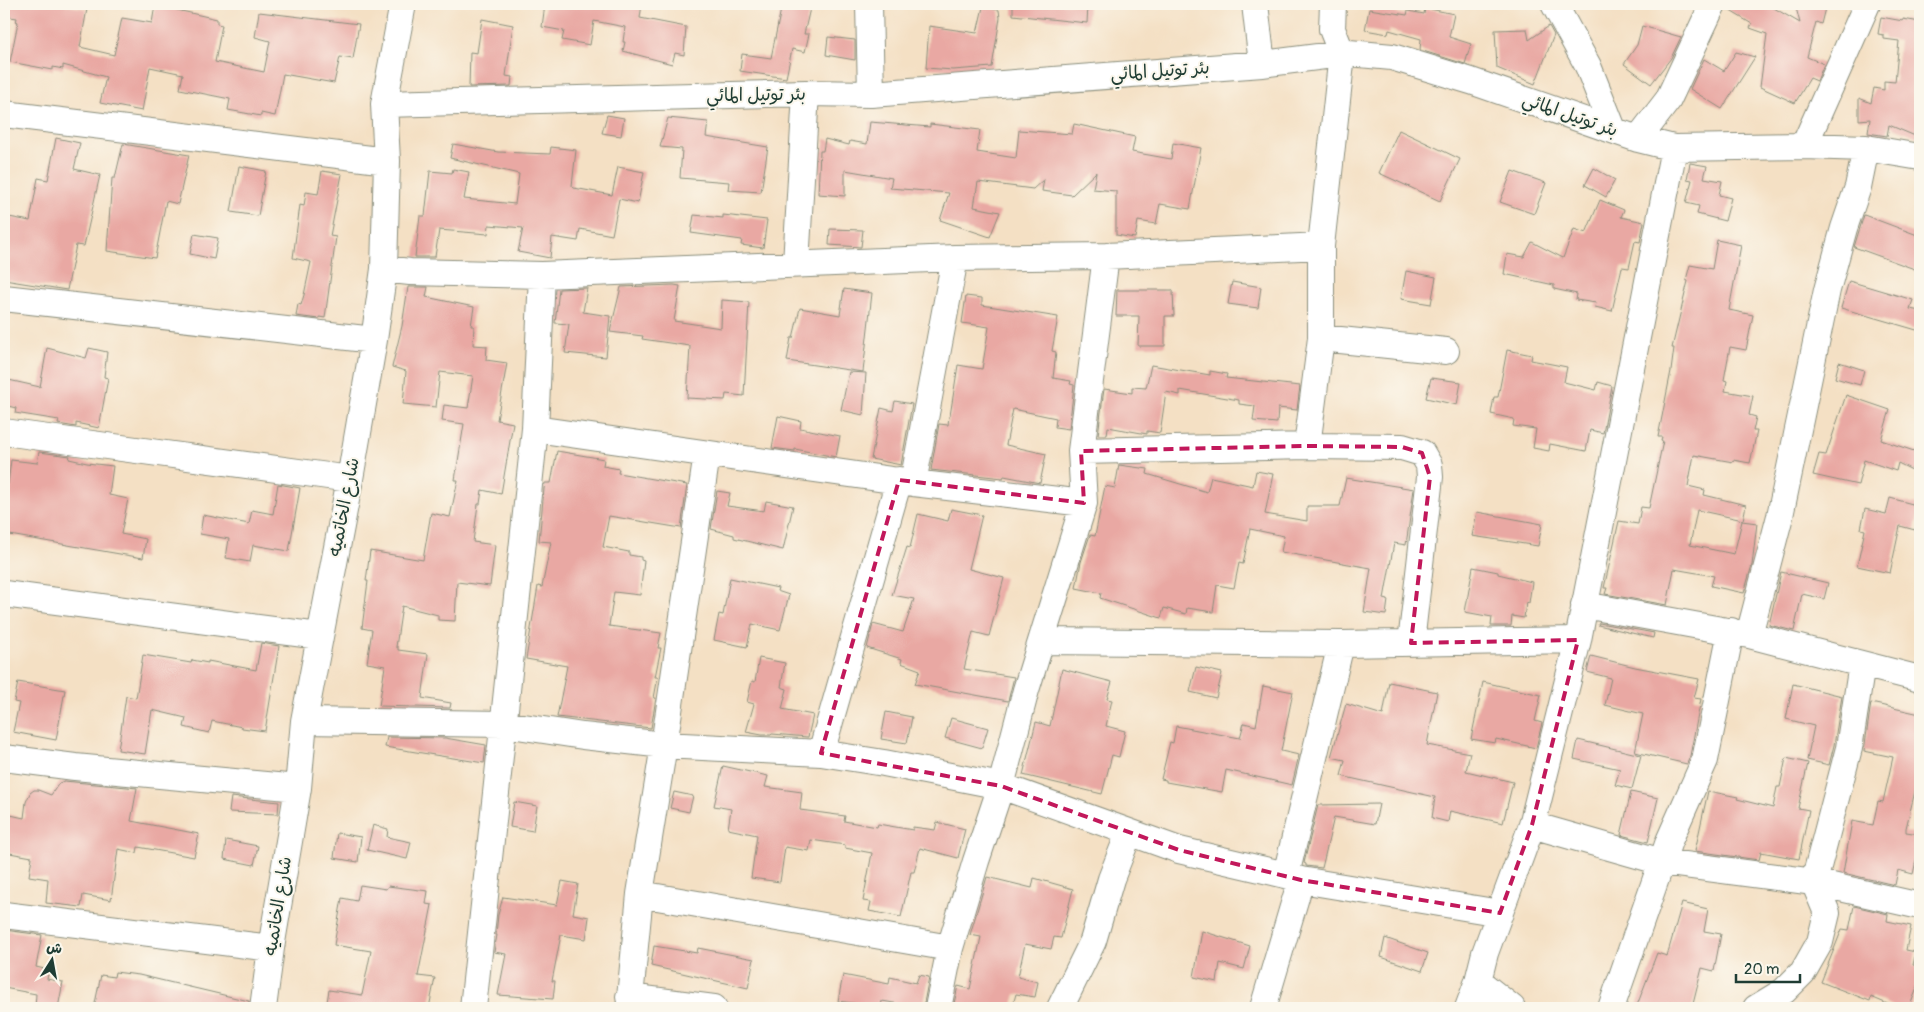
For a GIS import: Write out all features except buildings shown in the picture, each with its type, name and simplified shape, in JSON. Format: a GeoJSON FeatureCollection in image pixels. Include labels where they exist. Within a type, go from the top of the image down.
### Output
{"type":"FeatureCollection","features":[{"type":"Feature","properties":{"kind":"street","name":"شارع الخاتميه"},"geometry":{"type":"LineString","coordinates":[[263,1008],[271,948],[298,788],[304,721],[350,480],[384,269],[386,161],[384,104],[400,4]]}},
{"type":"Feature","properties":{"kind":"street"},"geometry":{"type":"LineString","coordinates":[[869,4],[870,94]]}},
{"type":"Feature","properties":{"kind":"street"},"geometry":{"type":"LineString","coordinates":[[1255,4],[1262,64]]}},
{"type":"Feature","properties":{"kind":"street"},"geometry":{"type":"LineString","coordinates":[[1307,446],[1321,338],[1321,246],[1342,54],[1332,29],[1333,4]]}},
{"type":"Feature","properties":{"kind":"street"},"geometry":{"type":"LineString","coordinates":[[1554,4],[1588,66],[1613,130]]}},
{"type":"Feature","properties":{"kind":"street"},"geometry":{"type":"LineString","coordinates":[[1638,139],[1668,100],[1713,4]]}},
{"type":"Feature","properties":{"kind":"street"},"geometry":{"type":"LineString","coordinates":[[1804,146],[1867,4]]}},
{"type":"Feature","properties":{"kind":"street","name":"بئر توتيل المائي"},"geometry":{"type":"LineString","coordinates":[[384,104],[806,93],[870,94],[1262,64],[1349,53],[1392,57],[1471,80],[1638,139],[1674,148],[1804,146],[1866,148],[1920,157]]}},
{"type":"Feature","properties":{"kind":"street"},"geometry":{"type":"LineString","coordinates":[[796,264],[806,93]]}},
{"type":"Feature","properties":{"kind":"street"},"geometry":{"type":"LineString","coordinates":[[4,114],[386,161]]}},
{"type":"Feature","properties":{"kind":"street"},"geometry":{"type":"LineString","coordinates":[[1468,1008],[1478,981],[1485,953],[1532,825],[1578,640],[1674,148]]}},
{"type":"Feature","properties":{"kind":"street"},"geometry":{"type":"LineString","coordinates":[[1611,1008],[1662,862],[1705,760],[1740,633],[1780,516],[1827,290],[1858,187],[1866,148]]}},
{"type":"Feature","properties":{"kind":"street"},"geometry":{"type":"LineString","coordinates":[[384,269],[410,272],[542,275],[956,258],[1106,256],[1321,246]]}},
{"type":"Feature","properties":{"kind":"street"},"geometry":{"type":"LineString","coordinates":[[938,1008],[950,948],[1001,786],[1026,690],[1043,641],[1084,503],[1081,451],[1106,256]]}},
{"type":"Feature","properties":{"kind":"street"},"geometry":{"type":"LineString","coordinates":[[821,753],[906,481],[956,258]]}},
{"type":"Feature","properties":{"kind":"street"},"geometry":{"type":"LineString","coordinates":[[472,1008],[535,429],[542,275]]}},
{"type":"Feature","properties":{"kind":"street"},"geometry":{"type":"LineString","coordinates":[[4,298],[374,340]]}},
{"type":"Feature","properties":{"kind":"street"},"geometry":{"type":"LineString","coordinates":[[1321,338],[1446,351]]}},
{"type":"Feature","properties":{"kind":"street"},"geometry":{"type":"LineString","coordinates":[[535,429],[906,481],[1084,503]]}},
{"type":"Feature","properties":{"kind":"street"},"geometry":{"type":"LineString","coordinates":[[4,432],[350,480]]}},
{"type":"Feature","properties":{"kind":"street"},"geometry":{"type":"LineString","coordinates":[[1081,451],[1307,446],[1402,447],[1422,453],[1429,465],[1430,477],[1411,643]]}},
{"type":"Feature","properties":{"kind":"street"},"geometry":{"type":"LineString","coordinates":[[707,454],[640,894],[629,1002],[714,1008]]}},
{"type":"Feature","properties":{"kind":"street"},"geometry":{"type":"LineString","coordinates":[[4,594],[319,636]]}},
{"type":"Feature","properties":{"kind":"street"},"geometry":{"type":"LineString","coordinates":[[1584,605],[1740,633],[1862,664],[1919,675]]}},
{"type":"Feature","properties":{"kind":"street"},"geometry":{"type":"LineString","coordinates":[[1043,641],[1341,644],[1578,640]]}},
{"type":"Feature","properties":{"kind":"street"},"geometry":{"type":"LineString","coordinates":[[1263,1008],[1293,878],[1341,644]]}},
{"type":"Feature","properties":{"kind":"street"},"geometry":{"type":"LineString","coordinates":[[1756,1008],[1784,992],[1803,972],[1820,942],[1827,912],[1814,882],[1849,748],[1862,664]]}},
{"type":"Feature","properties":{"kind":"street"},"geometry":{"type":"LineString","coordinates":[[304,721],[504,724],[583,736],[664,745],[821,753],[925,770],[1001,786],[1179,850],[1293,878],[1500,913]]}},
{"type":"Feature","properties":{"kind":"street"},"geometry":{"type":"LineString","coordinates":[[4,758],[75,767],[298,788]]}},
{"type":"Feature","properties":{"kind":"street"},"geometry":{"type":"LineString","coordinates":[[1532,825],[1662,862],[1814,882],[1920,906]]}},
{"type":"Feature","properties":{"kind":"street"},"geometry":{"type":"LineString","coordinates":[[1060,1008],[1093,941],[1112,879],[1129,833]]}},
{"type":"Feature","properties":{"kind":"street"},"geometry":{"type":"LineString","coordinates":[[640,894],[950,948]]}},
{"type":"Feature","properties":{"kind":"street"},"geometry":{"type":"LineString","coordinates":[[4,914],[271,948]]}},
{"type":"Feature","properties":{"kind":"street"},"geometry":{"type":"LineString","coordinates":[[1478,981],[1512,1008]]}},
{"type":"Feature","properties":{"kind":"highlighted area"},"geometry":{"type":"Polygon","coordinates":[[[1307,446],[1402,447],[1422,453],[1430,477],[1411,643],[1578,640],[1532,825],[1500,913],[1301,880],[1179,850],[1001,786],[821,753],[899,480],[1084,503],[1081,451],[1307,446]]]}}]}
